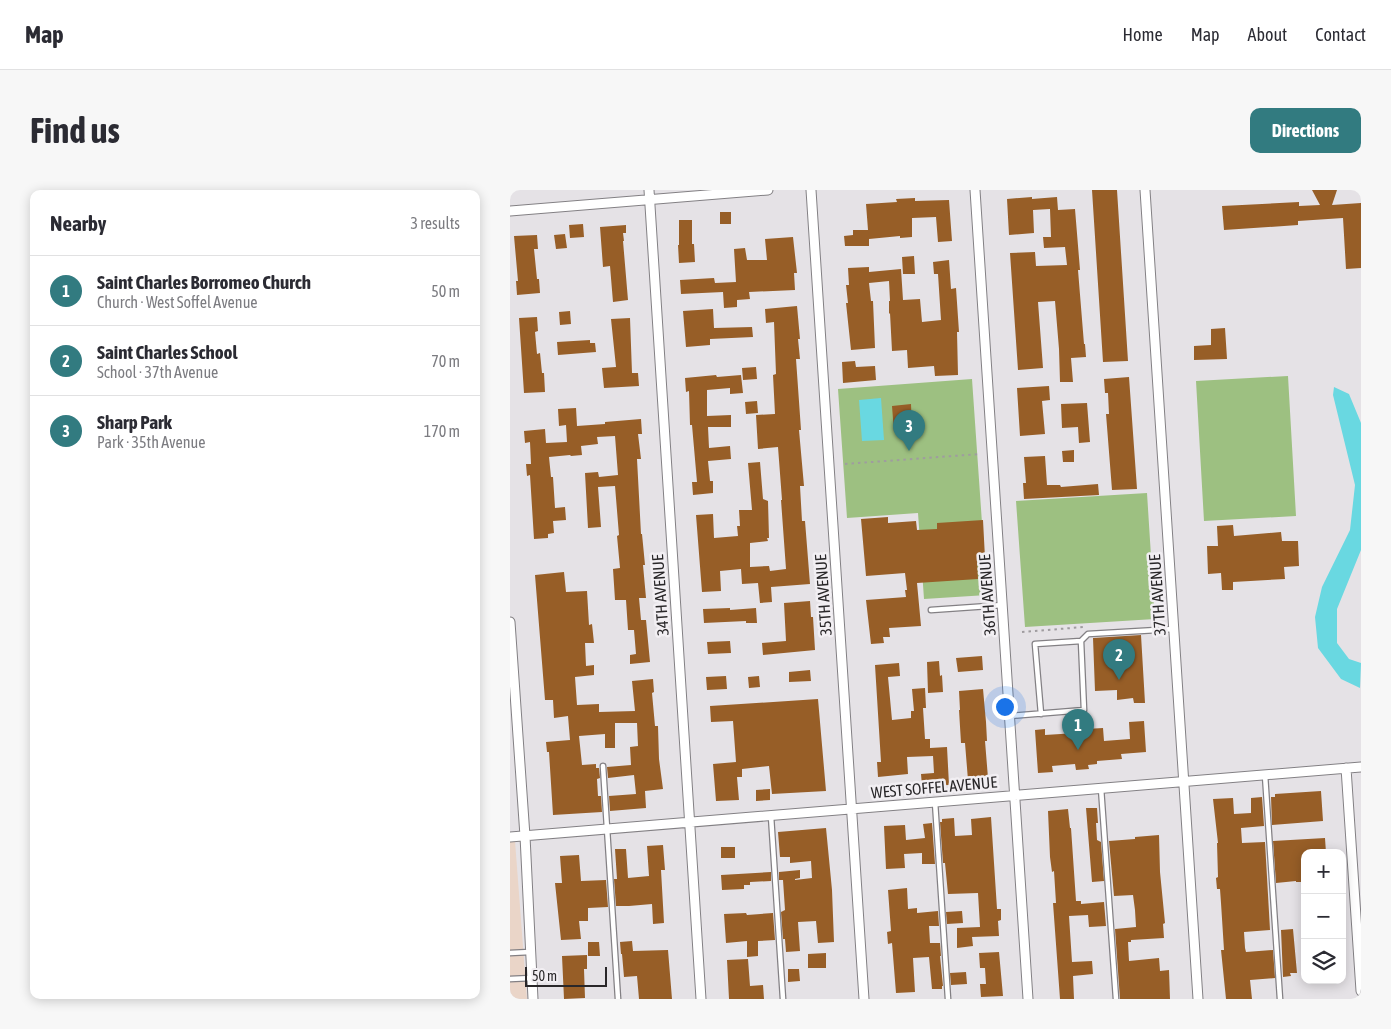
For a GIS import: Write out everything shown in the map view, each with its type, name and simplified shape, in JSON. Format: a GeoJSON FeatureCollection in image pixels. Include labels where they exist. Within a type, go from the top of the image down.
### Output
{"type":"FeatureCollection","features":[{"type":"Feature","properties":{"kind":"street","name":"34TH AVENUE"},"geometry":{"type":"LineString","coordinates":[[649,190],[701,999]]}},
{"type":"Feature","properties":{"kind":"street"},"geometry":{"type":"LineString","coordinates":[[510,211],[768,190]]}},
{"type":"Feature","properties":{"kind":"street","name":"35TH AVENUE"},"geometry":{"type":"LineString","coordinates":[[811,190],[864,999]]}},
{"type":"Feature","properties":{"kind":"street","name":"36TH AVENUE"},"geometry":{"type":"LineString","coordinates":[[976,190],[1028,999]]}},
{"type":"Feature","properties":{"kind":"street","name":"37TH AVENUE"},"geometry":{"type":"LineString","coordinates":[[1145,190],[1198,999]]}},
{"type":"Feature","properties":{"kind":"street"},"geometry":{"type":"LineString","coordinates":[[510,622],[525,836],[533,999]]}},
{"type":"Feature","properties":{"kind":"street","name":"WEST SOFFEL AVENUE"},"geometry":{"type":"LineString","coordinates":[[510,837],[1361,767]]}},
{"type":"Feature","properties":{"kind":"street"},"geometry":{"type":"LineString","coordinates":[[1346,768],[1361,991]]}},
{"type":"Feature","properties":{"kind":"lane"},"geometry":{"type":"LineString","coordinates":[[932,610],[1003,605]]}},
{"type":"Feature","properties":{"kind":"lane"},"geometry":{"type":"LineString","coordinates":[[1041,714],[1035,644],[1081,641],[1088,634],[1174,629]]}},
{"type":"Feature","properties":{"kind":"lane"},"geometry":{"type":"LineString","coordinates":[[1010,716],[1084,710],[1081,641]]}},
{"type":"Feature","properties":{"kind":"lane"},"geometry":{"type":"LineString","coordinates":[[603,766],[618,999]]}},
{"type":"Feature","properties":{"kind":"lane"},"geometry":{"type":"LineString","coordinates":[[1265,775],[1280,999]]}},
{"type":"Feature","properties":{"kind":"lane"},"geometry":{"type":"LineString","coordinates":[[1101,788],[1116,999]]}},
{"type":"Feature","properties":{"kind":"lane"},"geometry":{"type":"LineString","coordinates":[[935,802],[948,999]]}},
{"type":"Feature","properties":{"kind":"lane"},"geometry":{"type":"LineString","coordinates":[[771,815],[783,999]]}},
{"type":"Feature","properties":{"kind":"lane"},"geometry":{"type":"LineString","coordinates":[[510,953],[530,952]]}},
{"type":"Feature","properties":{"kind":"lane"},"geometry":{"type":"LineString","coordinates":[[510,979],[532,978]]}},
{"type":"Feature","properties":{"kind":"path"},"geometry":{"type":"LineString","coordinates":[[846,464],[980,454]]}},
{"type":"Feature","properties":{"kind":"shaded area"},"geometry":{"type":"Polygon","coordinates":[[[515,841],[527,999],[510,999],[510,842],[515,841]]]}},
{"type":"Feature","properties":{"kind":"green space"},"geometry":{"type":"Polygon","coordinates":[[[1288,376],[1296,516],[1204,521],[1196,381],[1288,376]]]}},
{"type":"Feature","properties":{"kind":"green space"},"geometry":{"type":"Polygon","coordinates":[[[972,379],[987,595],[924,599],[918,513],[847,518],[838,389],[972,379]]]}},
{"type":"Feature","properties":{"kind":"green space"},"geometry":{"type":"Polygon","coordinates":[[[1147,493],[1155,619],[1025,627],[1016,501],[1147,493]]]}},
{"type":"Feature","properties":{"kind":"water"},"geometry":{"type":"Polygon","coordinates":[[[1334,387],[1349,394],[1361,423],[1361,550],[1337,609],[1337,643],[1349,659],[1361,663],[1360,688],[1341,679],[1318,648],[1315,617],[1322,587],[1350,530],[1355,485],[1333,395],[1334,387]]]}},
{"type":"Feature","properties":{"kind":"water"},"geometry":{"type":"Polygon","coordinates":[[[881,398],[884,440],[862,441],[859,400],[881,398]]]}},
{"type":"Feature","properties":{"kind":"building"},"geometry":{"type":"Polygon","coordinates":[[[1092,190],[1117,190],[1128,361],[1103,362],[1092,190]]]}},
{"type":"Feature","properties":{"kind":"building"},"geometry":{"type":"Polygon","coordinates":[[[1312,190],[1337,190],[1332,205],[1361,203],[1361,268],[1346,269],[1343,218],[1298,221],[1298,225],[1224,230],[1222,206],[1299,202],[1299,206],[1320,205],[1312,190]]]}},
{"type":"Feature","properties":{"kind":"building"},"geometry":{"type":"Polygon","coordinates":[[[1032,197],[1032,199],[1057,197],[1058,210],[1075,209],[1080,270],[1078,270],[1086,357],[1071,358],[1073,382],[1060,382],[1055,301],[1038,302],[1043,368],[1018,370],[1010,253],[1035,252],[1036,266],[1067,265],[1065,247],[1044,248],[1043,237],[1051,237],[1050,209],[1033,210],[1034,233],[1009,235],[1007,199],[1032,197]]]}},
{"type":"Feature","properties":{"kind":"building"},"geometry":{"type":"Polygon","coordinates":[[[915,198],[915,201],[949,200],[952,241],[938,242],[936,217],[912,218],[912,237],[900,238],[900,236],[869,239],[869,246],[845,246],[844,236],[853,235],[853,230],[868,230],[866,204],[897,202],[896,199],[915,198]]]}},
{"type":"Feature","properties":{"kind":"building"},"geometry":{"type":"Polygon","coordinates":[[[720,212],[731,212],[731,224],[720,224],[720,212]]]}},
{"type":"Feature","properties":{"kind":"building"},"geometry":{"type":"Polygon","coordinates":[[[679,220],[692,220],[692,244],[694,244],[695,262],[679,263],[679,220]]]}},
{"type":"Feature","properties":{"kind":"building"},"geometry":{"type":"Polygon","coordinates":[[[583,224],[584,237],[570,238],[569,225],[583,224]]]}},
{"type":"Feature","properties":{"kind":"building"},"geometry":{"type":"Polygon","coordinates":[[[626,225],[623,241],[628,300],[613,302],[610,266],[603,267],[600,227],[626,225]]]}},
{"type":"Feature","properties":{"kind":"building"},"geometry":{"type":"Polygon","coordinates":[[[565,234],[567,248],[556,249],[554,235],[565,234]]]}},
{"type":"Feature","properties":{"kind":"building"},"geometry":{"type":"Polygon","coordinates":[[[537,235],[538,249],[534,249],[540,293],[517,295],[516,281],[518,281],[514,236],[537,235]]]}},
{"type":"Feature","properties":{"kind":"building"},"geometry":{"type":"Polygon","coordinates":[[[793,237],[797,273],[794,273],[795,290],[749,292],[750,299],[737,300],[737,307],[724,308],[723,292],[681,294],[680,280],[714,278],[715,283],[736,282],[734,249],[745,248],[747,260],[767,260],[765,239],[793,237]]]}},
{"type":"Feature","properties":{"kind":"building"},"geometry":{"type":"Polygon","coordinates":[[[914,256],[915,274],[903,274],[902,257],[914,256]]]}},
{"type":"Feature","properties":{"kind":"building"},"geometry":{"type":"Polygon","coordinates":[[[949,260],[951,289],[956,288],[959,332],[957,332],[958,375],[935,376],[934,366],[908,368],[907,350],[892,351],[889,281],[869,283],[871,301],[873,301],[875,348],[851,350],[846,303],[848,303],[846,285],[849,285],[848,268],[869,267],[869,272],[901,269],[903,300],[920,299],[922,322],[941,320],[938,274],[934,274],[933,262],[949,260]]]}},
{"type":"Feature","properties":{"kind":"building"},"geometry":{"type":"Polygon","coordinates":[[[797,306],[800,359],[796,359],[804,486],[800,486],[802,521],[805,521],[810,584],[771,587],[772,602],[760,603],[758,583],[742,584],[741,569],[720,571],[721,591],[702,592],[696,515],[713,514],[714,538],[738,536],[737,526],[740,526],[739,510],[752,510],[748,463],[760,462],[763,499],[768,501],[769,538],[767,538],[768,541],[750,543],[750,567],[769,566],[770,571],[786,569],[778,447],[758,449],[756,415],[775,414],[773,375],[776,374],[774,322],[766,323],[765,309],[797,306]]]}},
{"type":"Feature","properties":{"kind":"building"},"geometry":{"type":"Polygon","coordinates":[[[713,309],[714,328],[752,327],[753,337],[710,339],[710,345],[686,347],[683,311],[713,309]]]}},
{"type":"Feature","properties":{"kind":"building"},"geometry":{"type":"Polygon","coordinates":[[[570,311],[571,324],[560,325],[559,312],[570,311]]]}},
{"type":"Feature","properties":{"kind":"building"},"geometry":{"type":"Polygon","coordinates":[[[537,317],[538,331],[535,332],[537,354],[540,353],[545,392],[524,393],[519,318],[537,317]]]}},
{"type":"Feature","properties":{"kind":"building"},"geometry":{"type":"Polygon","coordinates":[[[630,318],[632,373],[638,373],[639,386],[604,388],[602,368],[616,367],[611,319],[630,318]]]}},
{"type":"Feature","properties":{"kind":"building"},"geometry":{"type":"Polygon","coordinates":[[[1225,328],[1227,359],[1194,360],[1194,346],[1211,345],[1211,329],[1225,328]]]}},
{"type":"Feature","properties":{"kind":"building"},"geometry":{"type":"Polygon","coordinates":[[[590,340],[590,343],[595,343],[596,352],[558,355],[557,342],[590,340]]]}},
{"type":"Feature","properties":{"kind":"building"},"geometry":{"type":"Polygon","coordinates":[[[855,361],[856,367],[875,366],[876,380],[843,383],[842,362],[855,361]]]}},
{"type":"Feature","properties":{"kind":"building"},"geometry":{"type":"Polygon","coordinates":[[[756,367],[757,379],[743,380],[742,368],[756,367]]]}},
{"type":"Feature","properties":{"kind":"building"},"geometry":{"type":"Polygon","coordinates":[[[716,375],[717,377],[741,375],[743,393],[730,394],[730,388],[707,390],[707,416],[731,415],[731,427],[708,427],[709,448],[730,446],[731,459],[708,461],[710,481],[713,481],[713,493],[693,495],[692,482],[697,482],[692,425],[690,425],[689,391],[686,392],[685,378],[716,375]]]}},
{"type":"Feature","properties":{"kind":"building"},"geometry":{"type":"Polygon","coordinates":[[[1129,377],[1137,489],[1112,490],[1106,414],[1109,414],[1108,393],[1105,393],[1104,379],[1129,377]]]}},
{"type":"Feature","properties":{"kind":"building"},"geometry":{"type":"Polygon","coordinates":[[[1049,386],[1050,400],[1042,401],[1045,434],[1020,436],[1017,388],[1049,386]]]}},
{"type":"Feature","properties":{"kind":"building"},"geometry":{"type":"Polygon","coordinates":[[[757,401],[758,413],[746,414],[745,402],[757,401]]]}},
{"type":"Feature","properties":{"kind":"building"},"geometry":{"type":"Polygon","coordinates":[[[1087,403],[1090,442],[1079,443],[1078,427],[1062,428],[1061,404],[1087,403]]]}},
{"type":"Feature","properties":{"kind":"building"},"geometry":{"type":"Polygon","coordinates":[[[911,404],[912,430],[894,432],[892,406],[911,404]]]}},
{"type":"Feature","properties":{"kind":"building"},"geometry":{"type":"Polygon","coordinates":[[[576,408],[577,426],[641,419],[642,434],[638,434],[641,459],[637,459],[646,598],[639,598],[641,620],[646,620],[650,662],[630,664],[630,655],[636,654],[634,630],[628,630],[626,600],[615,600],[613,569],[620,568],[615,486],[598,487],[601,527],[588,528],[585,473],[598,472],[599,477],[618,475],[615,436],[597,437],[598,444],[581,446],[582,455],[549,457],[551,477],[553,477],[555,508],[565,507],[566,520],[553,521],[554,533],[548,534],[548,538],[534,539],[530,475],[527,476],[526,464],[531,464],[530,442],[525,443],[524,431],[545,429],[546,443],[567,442],[566,425],[559,426],[558,409],[576,408]]]}},
{"type":"Feature","properties":{"kind":"building"},"geometry":{"type":"Polygon","coordinates":[[[1074,450],[1074,462],[1063,462],[1062,451],[1074,450]]]}},
{"type":"Feature","properties":{"kind":"building"},"geometry":{"type":"Polygon","coordinates":[[[1045,456],[1047,485],[1060,485],[1061,487],[1098,484],[1099,495],[1024,499],[1023,483],[1026,483],[1024,457],[1045,456]]]}},
{"type":"Feature","properties":{"kind":"building"},"geometry":{"type":"Polygon","coordinates":[[[888,517],[888,523],[916,521],[917,530],[937,529],[937,523],[983,520],[985,558],[977,558],[978,579],[917,583],[921,626],[889,628],[890,637],[883,637],[884,643],[871,644],[866,600],[906,597],[905,590],[907,590],[905,573],[866,576],[861,519],[888,517]]]}},
{"type":"Feature","properties":{"kind":"building"},"geometry":{"type":"Polygon","coordinates":[[[1233,525],[1234,536],[1281,532],[1282,541],[1298,541],[1299,566],[1284,567],[1285,579],[1233,582],[1233,590],[1222,590],[1221,573],[1208,574],[1207,546],[1218,546],[1217,526],[1233,525]]]}},
{"type":"Feature","properties":{"kind":"building"},"geometry":{"type":"Polygon","coordinates":[[[564,572],[566,592],[587,591],[589,625],[592,624],[594,643],[585,643],[586,666],[594,665],[594,675],[575,677],[577,705],[599,704],[599,712],[635,711],[632,681],[653,679],[654,692],[652,693],[655,726],[658,726],[659,759],[663,789],[645,791],[646,808],[610,811],[609,796],[636,794],[634,775],[608,778],[607,767],[631,765],[630,747],[638,746],[637,723],[615,723],[615,748],[605,748],[605,734],[579,736],[582,765],[596,764],[596,768],[599,768],[600,778],[597,779],[598,796],[601,796],[602,812],[553,815],[549,752],[547,752],[546,742],[570,740],[568,716],[554,718],[553,700],[545,700],[535,575],[564,572]]]}},
{"type":"Feature","properties":{"kind":"building"},"geometry":{"type":"Polygon","coordinates":[[[810,601],[815,650],[763,655],[762,643],[786,641],[784,603],[810,601]]]}},
{"type":"Feature","properties":{"kind":"building"},"geometry":{"type":"Polygon","coordinates":[[[730,608],[730,610],[756,608],[757,623],[746,623],[746,621],[704,623],[703,609],[730,608]]]}},
{"type":"Feature","properties":{"kind":"building"},"geometry":{"type":"Polygon","coordinates":[[[1141,635],[1145,703],[1134,703],[1133,698],[1117,700],[1117,690],[1095,691],[1093,638],[1141,635]]]}},
{"type":"Feature","properties":{"kind":"building"},"geometry":{"type":"Polygon","coordinates":[[[730,641],[731,653],[708,654],[707,642],[730,641]]]}},
{"type":"Feature","properties":{"kind":"building"},"geometry":{"type":"Polygon","coordinates":[[[982,656],[983,670],[958,672],[956,658],[982,656]]]}},
{"type":"Feature","properties":{"kind":"building"},"geometry":{"type":"Polygon","coordinates":[[[939,661],[943,692],[928,693],[927,662],[939,661]]]}},
{"type":"Feature","properties":{"kind":"building"},"geometry":{"type":"Polygon","coordinates":[[[899,663],[900,676],[888,677],[892,720],[911,718],[911,711],[914,711],[912,689],[925,688],[926,708],[923,708],[925,739],[930,739],[930,748],[947,747],[949,785],[922,786],[921,774],[934,773],[933,756],[907,757],[908,774],[878,777],[877,762],[881,762],[875,665],[899,663]]]}},
{"type":"Feature","properties":{"kind":"building"},"geometry":{"type":"Polygon","coordinates":[[[810,670],[811,681],[789,682],[789,672],[810,670]]]}},
{"type":"Feature","properties":{"kind":"building"},"geometry":{"type":"Polygon","coordinates":[[[726,676],[727,689],[707,690],[706,677],[726,676]]]}},
{"type":"Feature","properties":{"kind":"building"},"geometry":{"type":"Polygon","coordinates":[[[759,676],[760,687],[749,688],[748,677],[759,676]]]}},
{"type":"Feature","properties":{"kind":"building"},"geometry":{"type":"Polygon","coordinates":[[[983,689],[988,778],[968,780],[965,743],[961,743],[959,691],[983,689]]]}},
{"type":"Feature","properties":{"kind":"building"},"geometry":{"type":"Polygon","coordinates":[[[818,699],[826,791],[772,794],[769,766],[742,769],[742,777],[737,777],[739,800],[716,801],[713,764],[736,762],[733,721],[711,722],[710,706],[818,699]]]}},
{"type":"Feature","properties":{"kind":"building"},"geometry":{"type":"Polygon","coordinates":[[[1144,721],[1146,752],[1121,754],[1122,759],[1097,761],[1097,764],[1088,765],[1089,769],[1076,770],[1075,764],[1052,766],[1053,772],[1038,773],[1035,730],[1045,729],[1045,735],[1076,733],[1075,726],[1086,725],[1086,729],[1103,728],[1104,741],[1130,739],[1129,722],[1144,721]]]}},
{"type":"Feature","properties":{"kind":"building"},"geometry":{"type":"Polygon","coordinates":[[[770,789],[770,800],[756,801],[756,790],[770,789]]]}},
{"type":"Feature","properties":{"kind":"building"},"geometry":{"type":"Polygon","coordinates":[[[1321,791],[1323,821],[1272,825],[1271,797],[1275,797],[1275,794],[1321,791]]]}},
{"type":"Feature","properties":{"kind":"building"},"geometry":{"type":"Polygon","coordinates":[[[1262,797],[1264,826],[1241,828],[1242,843],[1265,842],[1270,930],[1244,932],[1245,948],[1246,952],[1273,950],[1275,978],[1250,980],[1252,999],[1226,999],[1221,950],[1224,950],[1220,889],[1217,889],[1216,878],[1218,877],[1218,843],[1213,799],[1233,798],[1234,814],[1251,813],[1251,798],[1262,797]]]}},
{"type":"Feature","properties":{"kind":"building"},"geometry":{"type":"Polygon","coordinates":[[[1086,808],[1097,808],[1097,840],[1101,842],[1104,881],[1092,882],[1086,808]]]}},
{"type":"Feature","properties":{"kind":"building"},"geometry":{"type":"Polygon","coordinates":[[[1068,809],[1076,901],[1081,901],[1081,904],[1104,902],[1106,926],[1089,927],[1088,915],[1069,916],[1072,962],[1092,961],[1093,974],[1073,976],[1074,999],[1060,999],[1053,903],[1056,903],[1054,871],[1052,872],[1050,857],[1048,811],[1068,809]]]}},
{"type":"Feature","properties":{"kind":"building"},"geometry":{"type":"Polygon","coordinates":[[[991,817],[997,909],[1001,909],[1001,920],[998,921],[999,936],[972,937],[973,946],[957,948],[957,928],[980,927],[978,893],[948,894],[945,863],[943,863],[940,822],[942,822],[942,819],[954,818],[955,836],[972,835],[971,819],[991,817]]]}},
{"type":"Feature","properties":{"kind":"building"},"geometry":{"type":"Polygon","coordinates":[[[932,823],[935,864],[922,864],[922,853],[904,854],[905,868],[886,869],[884,826],[905,825],[906,840],[925,838],[923,824],[932,823]]]}},
{"type":"Feature","properties":{"kind":"building"},"geometry":{"type":"Polygon","coordinates":[[[826,828],[832,890],[834,942],[818,943],[816,921],[798,922],[800,951],[786,952],[781,912],[785,910],[783,880],[779,880],[779,872],[800,870],[800,878],[795,880],[812,878],[811,861],[790,863],[790,857],[780,857],[778,832],[826,828]]]}},
{"type":"Feature","properties":{"kind":"building"},"geometry":{"type":"Polygon","coordinates":[[[1159,835],[1160,872],[1165,923],[1163,924],[1164,938],[1131,940],[1131,942],[1128,942],[1129,961],[1159,958],[1160,971],[1169,970],[1170,999],[1120,999],[1115,929],[1136,927],[1135,910],[1133,895],[1114,896],[1109,841],[1159,835]]]}},
{"type":"Feature","properties":{"kind":"building"},"geometry":{"type":"Polygon","coordinates":[[[1325,838],[1326,849],[1301,849],[1301,882],[1276,883],[1273,841],[1325,838]]]}},
{"type":"Feature","properties":{"kind":"building"},"geometry":{"type":"Polygon","coordinates":[[[663,845],[665,870],[661,870],[664,923],[653,924],[652,904],[616,906],[614,879],[617,879],[615,849],[626,849],[628,878],[649,876],[647,846],[663,845]]]}},
{"type":"Feature","properties":{"kind":"building"},"geometry":{"type":"Polygon","coordinates":[[[721,847],[735,847],[735,858],[721,858],[721,847]]]}},
{"type":"Feature","properties":{"kind":"building"},"geometry":{"type":"Polygon","coordinates":[[[579,855],[581,881],[606,880],[608,907],[588,908],[588,921],[579,921],[581,939],[561,940],[555,883],[562,883],[560,856],[579,855]]]}},
{"type":"Feature","properties":{"kind":"building"},"geometry":{"type":"Polygon","coordinates":[[[771,872],[771,881],[750,882],[750,885],[744,885],[744,889],[722,890],[721,875],[771,872]]]}},
{"type":"Feature","properties":{"kind":"building"},"geometry":{"type":"Polygon","coordinates":[[[907,888],[908,909],[917,908],[917,913],[938,911],[939,926],[929,926],[930,943],[940,943],[942,989],[932,989],[929,957],[913,958],[915,992],[896,993],[892,943],[888,944],[887,932],[891,931],[888,890],[907,888]]]}},
{"type":"Feature","properties":{"kind":"building"},"geometry":{"type":"Polygon","coordinates":[[[962,911],[963,923],[947,924],[946,912],[962,911]]]}},
{"type":"Feature","properties":{"kind":"building"},"geometry":{"type":"Polygon","coordinates":[[[746,913],[747,915],[773,913],[775,940],[758,941],[758,956],[747,957],[747,941],[726,943],[724,914],[746,913]]]}},
{"type":"Feature","properties":{"kind":"building"},"geometry":{"type":"Polygon","coordinates":[[[1293,929],[1297,973],[1290,973],[1291,976],[1283,977],[1281,930],[1293,929]]]}},
{"type":"Feature","properties":{"kind":"building"},"geometry":{"type":"Polygon","coordinates":[[[632,941],[633,951],[668,950],[672,999],[639,999],[637,976],[624,977],[621,954],[620,942],[632,941]]]}},
{"type":"Feature","properties":{"kind":"building"},"geometry":{"type":"Polygon","coordinates":[[[588,942],[599,942],[600,956],[588,956],[588,942]]]}},
{"type":"Feature","properties":{"kind":"building"},"geometry":{"type":"Polygon","coordinates":[[[999,952],[1003,996],[981,997],[980,984],[986,984],[985,968],[980,968],[979,953],[999,952]]]}},
{"type":"Feature","properties":{"kind":"building"},"geometry":{"type":"Polygon","coordinates":[[[826,953],[826,968],[808,968],[808,954],[826,953]]]}},
{"type":"Feature","properties":{"kind":"building"},"geometry":{"type":"Polygon","coordinates":[[[587,955],[587,969],[584,969],[585,998],[564,999],[562,956],[587,955]]]}},
{"type":"Feature","properties":{"kind":"building"},"geometry":{"type":"Polygon","coordinates":[[[748,959],[750,986],[763,985],[764,999],[729,999],[727,960],[748,959]]]}},
{"type":"Feature","properties":{"kind":"building"},"geometry":{"type":"Polygon","coordinates":[[[788,969],[799,969],[800,981],[788,982],[788,969]]]}},
{"type":"Feature","properties":{"kind":"building"},"geometry":{"type":"Polygon","coordinates":[[[966,972],[967,984],[951,985],[950,973],[966,972]]]}},
{"type":"Feature","properties":{"kind":"place","name":"Sharp Park"},"geometry":{"type":"Point","coordinates":[909,451]}},
{"type":"Feature","properties":{"kind":"place","name":"Saint Charles School"},"geometry":{"type":"Point","coordinates":[1119,680]}},
{"type":"Feature","properties":{"kind":"place","name":"Saint Charles Borromeo Church"},"geometry":{"type":"Point","coordinates":[1078,750]}}]}
